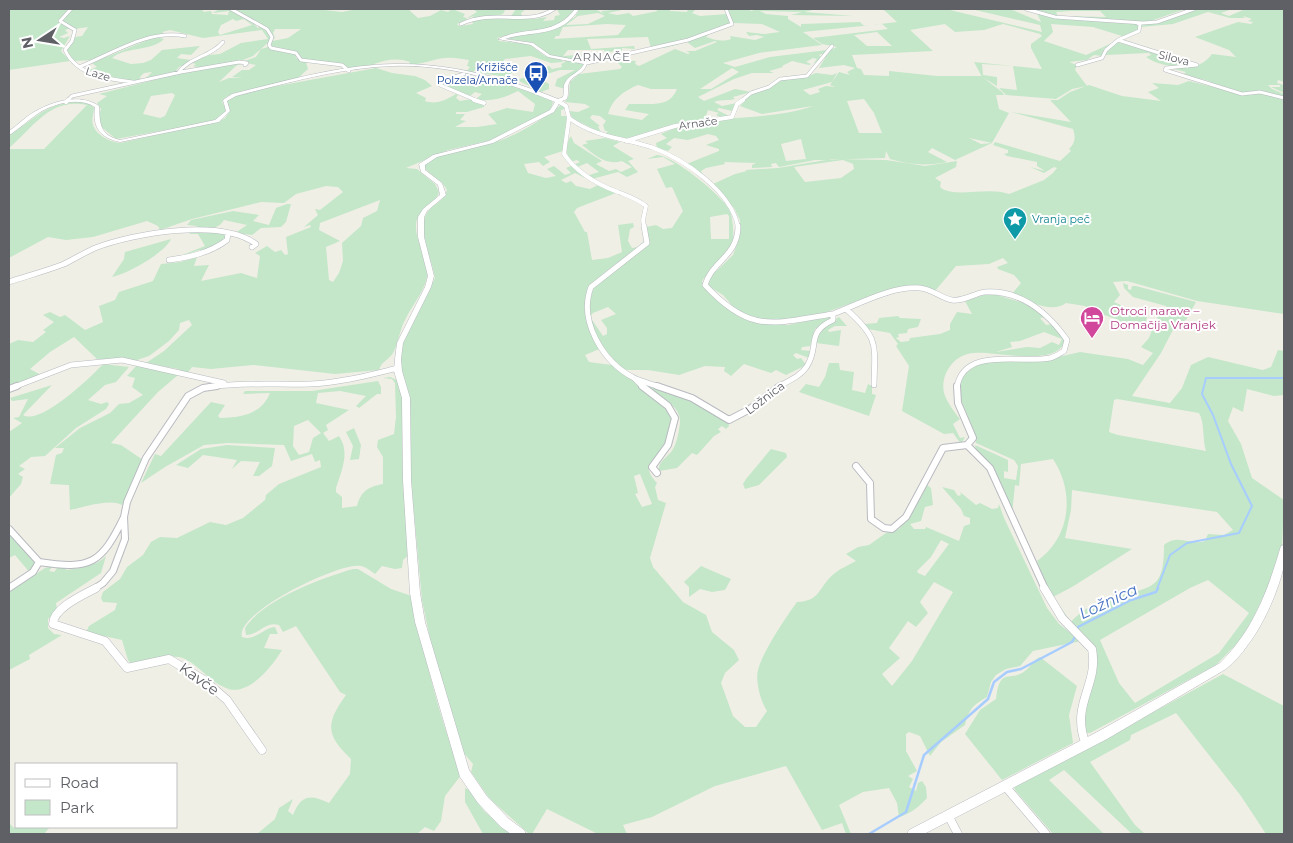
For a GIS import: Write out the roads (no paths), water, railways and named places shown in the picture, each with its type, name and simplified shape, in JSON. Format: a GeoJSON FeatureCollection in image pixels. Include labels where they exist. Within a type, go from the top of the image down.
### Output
{"type":"FeatureCollection","features":[{"type":"Feature","properties":{"kind":"street","name":"Laze"},"geometry":{"type":"LineString","coordinates":[[70,9],[60,21],[75,30],[72,41],[64,50],[70,60],[78,67],[99,75],[137,82]]}},
{"type":"Feature","properties":{"kind":"street"},"geometry":{"type":"LineString","coordinates":[[231,9],[267,30],[272,37],[269,45],[271,48],[296,53],[302,60],[342,65],[349,71]]}},
{"type":"Feature","properties":{"kind":"street"},"geometry":{"type":"LineString","coordinates":[[461,24],[473,17],[482,16],[506,15],[534,18],[547,14],[554,9]]}},
{"type":"Feature","properties":{"kind":"street"},"geometry":{"type":"LineString","coordinates":[[577,9],[569,19],[550,29],[502,38],[500,40],[532,44],[549,56],[586,63],[688,40],[726,28],[732,24],[726,9]]}},
{"type":"Feature","properties":{"kind":"street"},"geometry":{"type":"LineString","coordinates":[[1026,9],[1055,17],[1137,23],[1157,22],[1194,9]]}},
{"type":"Feature","properties":{"kind":"street"},"geometry":{"type":"LineString","coordinates":[[1077,65],[1102,58],[1106,50],[1118,40],[1139,31],[1140,25],[1137,23]]}},
{"type":"Feature","properties":{"kind":"street"},"geometry":{"type":"LineString","coordinates":[[78,67],[157,36],[178,33],[185,36]]}},
{"type":"Feature","properties":{"kind":"street","name":"Silova"},"geometry":{"type":"LineString","coordinates":[[1118,40],[1197,65],[1183,68],[1166,68],[1165,70],[1193,80],[1242,94],[1260,92],[1284,98]]}},
{"type":"Feature","properties":{"kind":"street"},"geometry":{"type":"LineString","coordinates":[[178,73],[182,67],[208,54],[223,42]]}},
{"type":"Feature","properties":{"kind":"street","name":"Arnače"},"geometry":{"type":"LineString","coordinates":[[625,142],[675,126],[732,117],[737,104],[751,93],[769,87],[780,79],[807,76],[832,46]]}},
{"type":"Feature","properties":{"kind":"street"},"geometry":{"type":"LineString","coordinates":[[66,102],[72,96],[178,73],[239,62],[247,63],[245,65]]}},
{"type":"Feature","properties":{"kind":"street"},"geometry":{"type":"LineString","coordinates":[[520,834],[505,823],[482,799],[464,773],[420,622],[415,592],[407,480],[406,398],[398,368],[400,343],[428,287],[431,276],[421,236],[421,217],[425,210],[443,195],[440,184],[423,172],[422,164],[435,156],[491,142],[552,111],[558,101],[565,98],[569,80],[583,70],[586,63]]}},
{"type":"Feature","properties":{"kind":"street"},"geometry":{"type":"LineString","coordinates":[[9,133],[37,112],[66,102],[84,101],[92,103],[97,107],[95,116],[96,126],[109,138],[120,141],[217,121],[227,114],[225,100],[234,95],[349,71],[378,67],[409,66],[510,82],[558,101],[566,106],[569,118],[597,134],[625,142]]}},
{"type":"Feature","properties":{"kind":"street"},"geometry":{"type":"LineString","coordinates":[[464,74],[442,81],[440,85],[444,89],[484,103]]}},
{"type":"Feature","properties":{"kind":"street"},"geometry":{"type":"LineString","coordinates":[[440,93],[444,89]]}},
{"type":"Feature","properties":{"kind":"street","name":"Ložnica"},"geometry":{"type":"LineString","coordinates":[[569,118],[564,154],[567,160],[578,172],[615,191],[640,200],[646,206],[644,220],[647,243],[591,288],[588,296],[587,319],[592,333],[612,362],[634,378],[646,391],[668,406],[675,418],[668,445],[652,467],[657,473]]}},
{"type":"Feature","properties":{"kind":"street","name":"Ložnica"},"geometry":{"type":"LineString","coordinates":[[625,142],[655,149],[709,184],[735,211],[738,226],[735,248],[706,281],[705,285],[712,293],[750,320],[787,323],[833,314],[862,302],[911,288],[934,291],[952,300],[988,292],[1004,294],[1035,305],[1067,340],[1064,351],[1053,358],[987,359],[975,363],[961,374],[956,382],[956,393],[973,438],[967,445]]}},
{"type":"Feature","properties":{"kind":"street"},"geometry":{"type":"LineString","coordinates":[[9,282],[63,264],[96,248],[149,234],[184,230],[228,233],[255,241],[252,247]]}},
{"type":"Feature","properties":{"kind":"street"},"geometry":{"type":"LineString","coordinates":[[168,260],[183,259],[210,250],[227,240],[228,233]]}},
{"type":"Feature","properties":{"kind":"street"},"geometry":{"type":"LineString","coordinates":[[846,309],[862,323],[875,344],[874,385]]}},
{"type":"Feature","properties":{"kind":"street","name":"Ložnica"},"geometry":{"type":"LineString","coordinates":[[634,378],[674,390],[706,405],[730,420],[805,369],[812,352],[815,331],[821,325],[833,320],[833,314]]}},
{"type":"Feature","properties":{"kind":"street","name":"Kavče"},"geometry":{"type":"LineString","coordinates":[[9,389],[71,365],[122,360],[196,375],[228,384]]}},
{"type":"Feature","properties":{"kind":"street","name":"Kavče"},"geometry":{"type":"LineString","coordinates":[[39,562],[57,565],[92,562],[105,553],[124,517],[127,502],[146,458],[188,396],[203,388],[228,384],[312,384],[348,380],[398,368]]}},
{"type":"Feature","properties":{"kind":"street"},"geometry":{"type":"LineString","coordinates":[[856,466],[870,483],[871,519],[888,530],[894,529],[901,524],[923,490],[932,464],[943,448],[967,445],[990,468],[1048,596],[1060,615],[1092,649],[1094,661],[1078,720],[1079,730],[1085,742]]}},
{"type":"Feature","properties":{"kind":"street","name":"Kavče"},"geometry":{"type":"LineString","coordinates":[[124,517],[126,526],[125,539],[113,571],[103,584],[59,611],[53,619],[53,624],[105,641],[120,662],[127,668],[169,659],[207,682],[223,695],[236,710],[254,742],[262,750]]}},
{"type":"Feature","properties":{"kind":"street"},"geometry":{"type":"LineString","coordinates":[[9,529],[39,562],[33,572],[9,588]]}},
{"type":"Feature","properties":{"kind":"street"},"geometry":{"type":"LineString","coordinates":[[913,834],[1193,685],[1223,666],[1237,654],[1253,632],[1278,572],[1284,549]]}},
{"type":"Feature","properties":{"kind":"street"},"geometry":{"type":"LineString","coordinates":[[1005,786],[1046,834]]}},
{"type":"Feature","properties":{"kind":"street"},"geometry":{"type":"LineString","coordinates":[[948,815],[958,834]]}},
{"type":"Feature","properties":{"kind":"waterway","name":"Ložnica"},"geometry":{"type":"LineString","coordinates":[[1157,589],[1170,555],[1187,543],[1239,533],[1252,506],[1231,464],[1213,415],[1202,394],[1206,378],[1284,378]]}},
{"type":"Feature","properties":{"kind":"waterway","name":"Ložnica"},"geometry":{"type":"LineString","coordinates":[[1077,630],[1078,627],[1131,600],[1156,592],[1158,588]]}},
{"type":"Feature","properties":{"kind":"waterway","name":"Ložnica"},"geometry":{"type":"LineString","coordinates":[[869,834],[906,812],[924,755],[988,699],[994,682],[1007,672],[1021,669],[1072,642],[1076,635]]}},
{"type":"Feature","properties":{"kind":"place","name":"Križišče Polzela/Arnače"},"geometry":{"type":"Point","coordinates":[536,94]}},
{"type":"Feature","properties":{"kind":"place","name":"Vranja peč"},"geometry":{"type":"Point","coordinates":[1015,240]}},
{"type":"Feature","properties":{"kind":"place","name":"Otroci narave – Domačija Vranjek"},"geometry":{"type":"Point","coordinates":[1092,339]}},
{"type":"Feature","properties":{"kind":"district","name":"ARNAČE"},"geometry":{"type":"Point","coordinates":[602,57]}}]}
